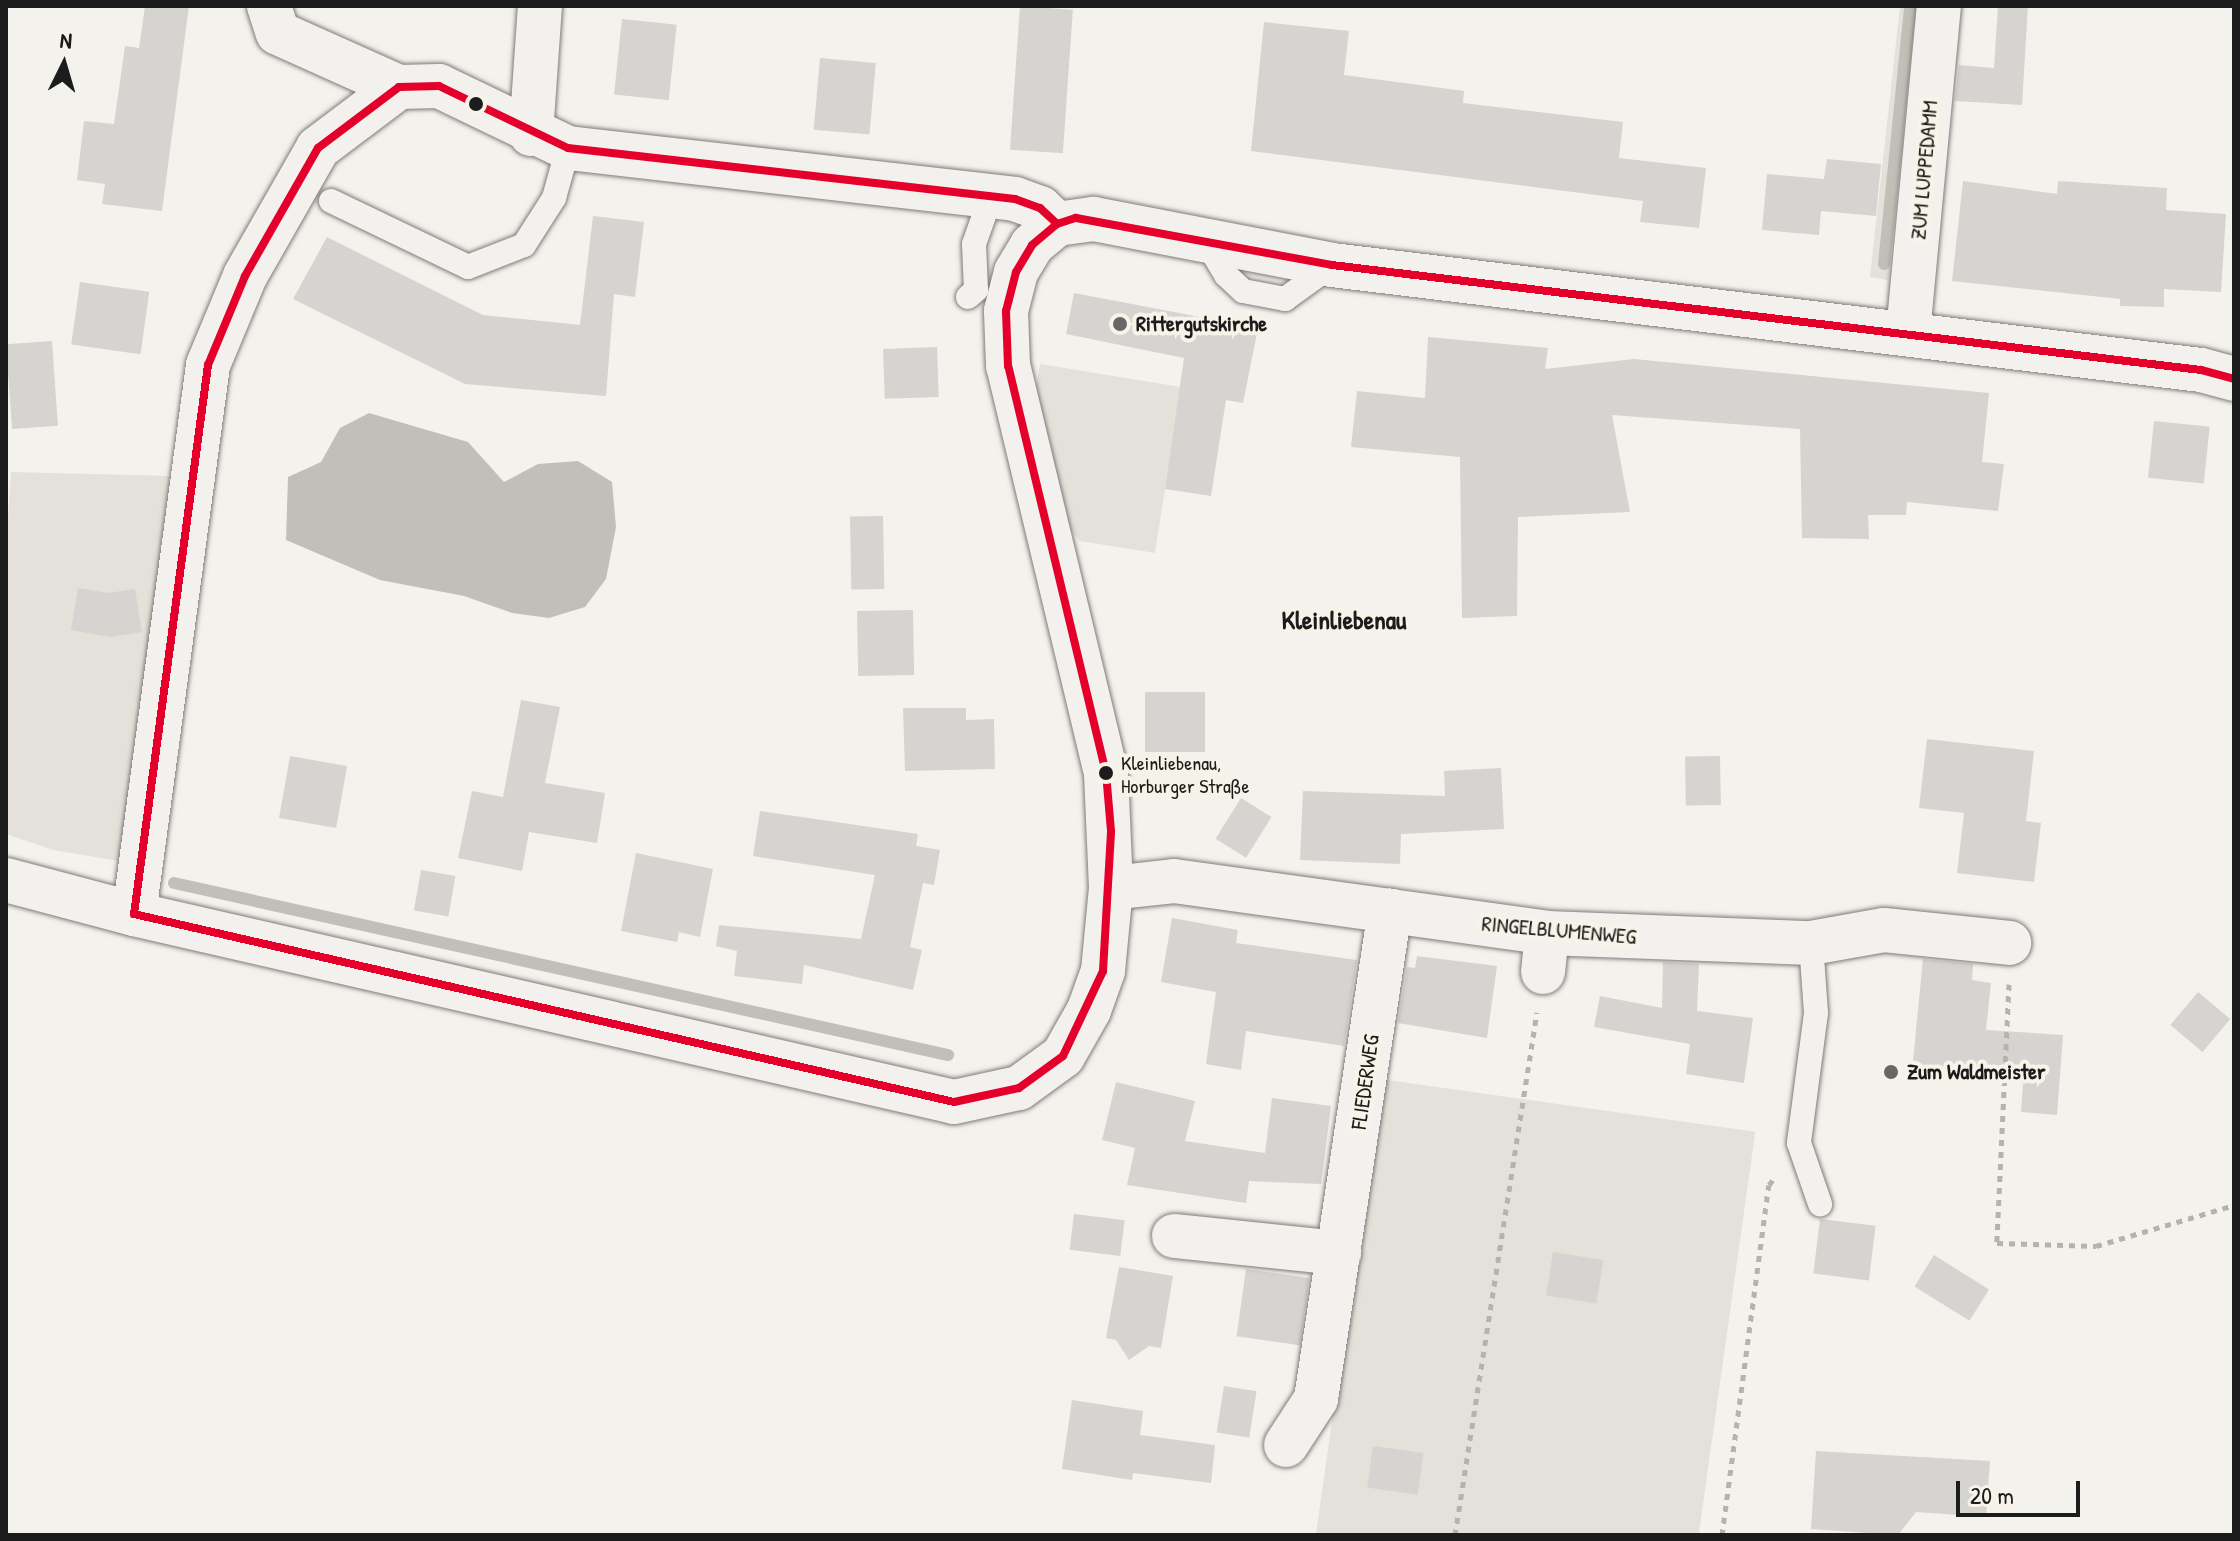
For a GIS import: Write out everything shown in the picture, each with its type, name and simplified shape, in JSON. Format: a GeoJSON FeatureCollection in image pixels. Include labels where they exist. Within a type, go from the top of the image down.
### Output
{"type":"FeatureCollection","features":[{"type":"Feature","properties":{"kind":"street"},"geometry":{"type":"LineString","coordinates":[[269,6],[278,33],[399,87],[439,86],[550,141],[991,196],[1040,208],[1057,224]]}},
{"type":"Feature","properties":{"kind":"street"},"geometry":{"type":"LineString","coordinates":[[540,6],[550,141]]}},
{"type":"Feature","properties":{"kind":"street","name":"ZUM LUPPEDAMM"},"geometry":{"type":"LineString","coordinates":[[1908,333],[1939,6]]}},
{"type":"Feature","properties":{"kind":"street"},"geometry":{"type":"LineString","coordinates":[[134,914],[208,365],[245,276],[318,148],[399,87]]}},
{"type":"Feature","properties":{"kind":"street"},"geometry":{"type":"LineString","coordinates":[[6,880],[134,914],[954,1102],[1019,1088],[1063,1056],[1103,971],[1111,888],[1106,773],[1008,366],[1006,311],[1016,272],[1032,245],[1057,224],[1094,219],[1332,265],[1556,296],[1908,333],[2201,370],[2234,379]]}},
{"type":"Feature","properties":{"kind":"street","name":"RINGELBLUMENWEG"},"geometry":{"type":"LineString","coordinates":[[1111,888],[1174,881],[1390,911],[1545,952],[1811,943],[1884,930],[2009,943]]}},
{"type":"Feature","properties":{"kind":"street","name":"FLIEDERWEG"},"geometry":{"type":"LineString","coordinates":[[1286,1445],[1316,1399],[1390,911]]}},
{"type":"Feature","properties":{"kind":"street"},"geometry":{"type":"LineString","coordinates":[[1174,1236],[1339,1253]]}},
{"type":"Feature","properties":{"kind":"lane"},"geometry":{"type":"LineString","coordinates":[[331,201],[468,267],[524,245],[554,198],[550,141]]}},
{"type":"Feature","properties":{"kind":"lane"},"geometry":{"type":"LineString","coordinates":[[968,297],[976,290],[974,244],[991,196]]}},
{"type":"Feature","properties":{"kind":"lane"},"geometry":{"type":"LineString","coordinates":[[1811,943],[1816,1013],[1799,1143],[1820,1204]]}},
{"type":"Feature","properties":{"kind":"path"},"geometry":{"type":"LineString","coordinates":[[2009,943],[2008,1054],[1995,1203],[1997,1243],[2096,1246],[2234,1205]]}},
{"type":"Feature","properties":{"kind":"path"},"geometry":{"type":"LineString","coordinates":[[1455,1535],[1545,952]]}},
{"type":"Feature","properties":{"kind":"path"},"geometry":{"type":"LineString","coordinates":[[1722,1535],[1769,1185],[1799,1143]]}},
{"type":"Feature","properties":{"kind":"shaded area"},"geometry":{"type":"Polygon","coordinates":[[[1900,6],[1923,6],[1888,280],[1870,277],[1900,6]]]}},
{"type":"Feature","properties":{"kind":"shaded area"},"geometry":{"type":"Polygon","coordinates":[[[1040,364],[1181,387],[1155,553],[1080,541],[1070,529],[1036,387],[1040,364]]]}},
{"type":"Feature","properties":{"kind":"shaded area"},"geometry":{"type":"Polygon","coordinates":[[[369,413],[468,442],[504,482],[538,464],[578,461],[612,482],[616,527],[606,579],[585,607],[549,618],[512,613],[464,596],[380,580],[286,540],[288,477],[321,462],[340,428],[369,413]]]}},
{"type":"Feature","properties":{"kind":"shaded area"},"geometry":{"type":"Polygon","coordinates":[[[11,472],[172,476],[119,861],[53,850],[6,834],[6,553],[11,472]]]}},
{"type":"Feature","properties":{"kind":"shaded area"},"geometry":{"type":"Polygon","coordinates":[[[1380,1079],[1755,1132],[1699,1535],[1316,1535],[1380,1079]]]}},
{"type":"Feature","properties":{"kind":"building"},"geometry":{"type":"Polygon","coordinates":[[[145,6],[189,6],[162,211],[102,204],[105,184],[77,180],[84,121],[114,124],[125,46],[139,48],[145,6]]]}},
{"type":"Feature","properties":{"kind":"building"},"geometry":{"type":"Polygon","coordinates":[[[1020,6],[1073,10],[1063,153],[1010,150],[1020,6]]]}},
{"type":"Feature","properties":{"kind":"building"},"geometry":{"type":"Polygon","coordinates":[[[1998,6],[2028,6],[2022,105],[1955,101],[1959,65],[1994,68],[1998,6]]]}},
{"type":"Feature","properties":{"kind":"building"},"geometry":{"type":"Polygon","coordinates":[[[622,19],[677,25],[669,100],[614,95],[622,19]]]}},
{"type":"Feature","properties":{"kind":"building"},"geometry":{"type":"Polygon","coordinates":[[[1264,22],[1349,31],[1344,75],[1464,91],[1463,103],[1623,122],[1619,158],[1706,168],[1699,228],[1640,222],[1643,201],[1251,151],[1264,22]]]}},
{"type":"Feature","properties":{"kind":"building"},"geometry":{"type":"Polygon","coordinates":[[[820,58],[876,63],[870,135],[814,130],[820,58]]]}},
{"type":"Feature","properties":{"kind":"building"},"geometry":{"type":"Polygon","coordinates":[[[1827,159],[1881,164],[1876,216],[1821,211],[1819,235],[1762,230],[1767,174],[1824,179],[1827,159]]]}},
{"type":"Feature","properties":{"kind":"building"},"geometry":{"type":"Polygon","coordinates":[[[1963,181],[2057,194],[2058,181],[2167,188],[2166,210],[2226,214],[2221,292],[2164,289],[2164,307],[2120,306],[2120,299],[1952,281],[1963,181]]]}},
{"type":"Feature","properties":{"kind":"building"},"geometry":{"type":"Polygon","coordinates":[[[593,216],[644,222],[635,297],[614,294],[606,396],[465,384],[293,299],[327,237],[483,315],[580,325],[593,216]]]}},
{"type":"Feature","properties":{"kind":"building"},"geometry":{"type":"Polygon","coordinates":[[[80,282],[149,292],[141,354],[71,344],[80,282]]]}},
{"type":"Feature","properties":{"kind":"building"},"geometry":{"type":"Polygon","coordinates":[[[1074,293],[1258,328],[1243,403],[1226,400],[1211,496],[1165,489],[1184,358],[1066,334],[1074,293]]]}},
{"type":"Feature","properties":{"kind":"building"},"geometry":{"type":"Polygon","coordinates":[[[1428,337],[1548,348],[1545,369],[1634,359],[1989,393],[1982,462],[2004,464],[1998,511],[1907,502],[1906,515],[1868,515],[1869,539],[1802,538],[1800,429],[1612,415],[1630,512],[1518,517],[1517,616],[1462,618],[1460,457],[1351,447],[1357,391],[1425,398],[1428,337]]]}},
{"type":"Feature","properties":{"kind":"building"},"geometry":{"type":"Polygon","coordinates":[[[52,341],[58,426],[12,429],[6,344],[52,341]]]}},
{"type":"Feature","properties":{"kind":"building"},"geometry":{"type":"Polygon","coordinates":[[[937,347],[939,397],[885,399],[883,349],[937,347]]]}},
{"type":"Feature","properties":{"kind":"building"},"geometry":{"type":"Polygon","coordinates":[[[2154,421],[2210,427],[2204,484],[2148,478],[2154,421]]]}},
{"type":"Feature","properties":{"kind":"building"},"geometry":{"type":"Polygon","coordinates":[[[883,516],[884,589],[851,590],[850,517],[883,516]]]}},
{"type":"Feature","properties":{"kind":"building"},"geometry":{"type":"Polygon","coordinates":[[[78,588],[108,593],[135,589],[142,632],[111,637],[71,630],[78,588]]]}},
{"type":"Feature","properties":{"kind":"building"},"geometry":{"type":"Polygon","coordinates":[[[913,610],[914,675],[858,676],[857,611],[913,610]]]}},
{"type":"Feature","properties":{"kind":"building"},"geometry":{"type":"Polygon","coordinates":[[[1145,692],[1205,692],[1205,752],[1145,752],[1145,692]]]}},
{"type":"Feature","properties":{"kind":"building"},"geometry":{"type":"Polygon","coordinates":[[[521,700],[560,707],[545,783],[605,793],[597,843],[529,832],[522,871],[458,858],[472,791],[503,797],[521,700]]]}},
{"type":"Feature","properties":{"kind":"building"},"geometry":{"type":"Polygon","coordinates":[[[903,708],[966,708],[966,720],[994,719],[995,769],[905,771],[903,708]]]}},
{"type":"Feature","properties":{"kind":"building"},"geometry":{"type":"Polygon","coordinates":[[[1927,739],[2034,751],[2026,821],[2041,823],[2034,882],[1957,873],[1964,813],[1919,808],[1927,739]]]}},
{"type":"Feature","properties":{"kind":"building"},"geometry":{"type":"Polygon","coordinates":[[[290,756],[347,766],[336,828],[279,818],[290,756]]]}},
{"type":"Feature","properties":{"kind":"building"},"geometry":{"type":"Polygon","coordinates":[[[1720,756],[1721,805],[1686,806],[1685,757],[1720,756]]]}},
{"type":"Feature","properties":{"kind":"building"},"geometry":{"type":"Polygon","coordinates":[[[1501,768],[1504,829],[1401,834],[1400,864],[1300,860],[1303,791],[1445,796],[1444,771],[1501,768]]]}},
{"type":"Feature","properties":{"kind":"building"},"geometry":{"type":"Polygon","coordinates":[[[1241,798],[1272,817],[1246,858],[1216,839],[1241,798]]]}},
{"type":"Feature","properties":{"kind":"building"},"geometry":{"type":"Polygon","coordinates":[[[760,811],[918,834],[916,846],[940,850],[934,885],[923,883],[910,947],[922,950],[913,990],[804,965],[802,984],[734,976],[737,951],[716,946],[719,925],[861,939],[875,875],[753,856],[760,811]]]}},
{"type":"Feature","properties":{"kind":"building"},"geometry":{"type":"Polygon","coordinates":[[[636,853],[713,869],[700,937],[679,932],[677,942],[621,931],[636,853]]]}},
{"type":"Feature","properties":{"kind":"building"},"geometry":{"type":"Polygon","coordinates":[[[421,870],[455,876],[448,916],[414,910],[421,870]]]}},
{"type":"Feature","properties":{"kind":"building"},"geometry":{"type":"Polygon","coordinates":[[[1172,918],[1238,930],[1236,943],[1357,960],[1344,1046],[1246,1031],[1241,1070],[1206,1064],[1216,992],[1161,982],[1172,918]]]}},
{"type":"Feature","properties":{"kind":"building"},"geometry":{"type":"Polygon","coordinates":[[[1417,956],[1497,966],[1487,1038],[1398,1023],[1407,967],[1415,968],[1417,956]]]}},
{"type":"Feature","properties":{"kind":"building"},"geometry":{"type":"Polygon","coordinates":[[[1923,959],[1973,964],[1972,980],[1991,983],[1986,1030],[2063,1035],[2057,1115],[2021,1112],[2023,1083],[1912,1071],[1923,959]]]}},
{"type":"Feature","properties":{"kind":"building"},"geometry":{"type":"Polygon","coordinates":[[[1663,962],[1699,964],[1697,1011],[1753,1018],[1744,1083],[1686,1074],[1690,1044],[1594,1027],[1600,996],[1662,1008],[1663,962]]]}},
{"type":"Feature","properties":{"kind":"building"},"geometry":{"type":"Polygon","coordinates":[[[2198,992],[2230,1019],[2203,1052],[2170,1025],[2198,992]]]}},
{"type":"Feature","properties":{"kind":"building"},"geometry":{"type":"Polygon","coordinates":[[[1116,1082],[1195,1101],[1185,1141],[1265,1153],[1272,1098],[1331,1106],[1321,1184],[1249,1181],[1246,1203],[1127,1185],[1135,1148],[1102,1140],[1116,1082]]]}},
{"type":"Feature","properties":{"kind":"building"},"geometry":{"type":"Polygon","coordinates":[[[1074,1214],[1125,1220],[1120,1256],[1070,1250],[1074,1214]]]}},
{"type":"Feature","properties":{"kind":"building"},"geometry":{"type":"Polygon","coordinates":[[[1820,1219],[1876,1226],[1869,1280],[1813,1274],[1820,1219]]]}},
{"type":"Feature","properties":{"kind":"building"},"geometry":{"type":"Polygon","coordinates":[[[1553,1252],[1603,1260],[1596,1303],[1546,1295],[1553,1252]]]}},
{"type":"Feature","properties":{"kind":"building"},"geometry":{"type":"Polygon","coordinates":[[[1934,1255],[1989,1289],[1970,1321],[1914,1286],[1934,1255]]]}},
{"type":"Feature","properties":{"kind":"building"},"geometry":{"type":"Polygon","coordinates":[[[1119,1267],[1173,1276],[1161,1348],[1149,1346],[1129,1360],[1116,1340],[1106,1338],[1119,1267]]]}},
{"type":"Feature","properties":{"kind":"building"},"geometry":{"type":"Polygon","coordinates":[[[1246,1269],[1309,1278],[1300,1345],[1237,1336],[1246,1269]]]}},
{"type":"Feature","properties":{"kind":"building"},"geometry":{"type":"Polygon","coordinates":[[[1224,1386],[1257,1391],[1249,1438],[1217,1432],[1224,1386]]]}},
{"type":"Feature","properties":{"kind":"building"},"geometry":{"type":"Polygon","coordinates":[[[1072,1400],[1143,1411],[1140,1435],[1215,1445],[1211,1483],[1133,1473],[1132,1480],[1062,1469],[1072,1400]]]}},
{"type":"Feature","properties":{"kind":"building"},"geometry":{"type":"Polygon","coordinates":[[[1373,1446],[1424,1453],[1418,1495],[1367,1488],[1373,1446]]]}},
{"type":"Feature","properties":{"kind":"building"},"geometry":{"type":"Polygon","coordinates":[[[1816,1451],[1990,1461],[1986,1517],[1916,1512],[1898,1535],[1811,1529],[1816,1451]]]}},
{"type":"Feature","properties":{"kind":"waterway"},"geometry":{"type":"LineString","coordinates":[[1884,264],[1910,6]]}},
{"type":"Feature","properties":{"kind":"waterway"},"geometry":{"type":"LineString","coordinates":[[174,883],[948,1055]]}},
{"type":"Feature","properties":{"kind":"transit line"},"geometry":{"type":"LineString","coordinates":[[134,914],[208,365],[245,276],[318,148],[399,87],[439,86],[568,148],[1015,199],[1040,208],[1057,224]]}},
{"type":"Feature","properties":{"kind":"transit line"},"geometry":{"type":"LineString","coordinates":[[134,914],[954,1102],[1019,1088],[1063,1056],[1103,971],[1111,831],[1106,773],[1008,366],[1006,311],[1016,272],[1032,245],[1057,224],[1076,218],[1332,265],[2201,370],[2234,379]]}},
{"type":"Feature","properties":{"kind":"place","name":"Rittergutskirche"},"geometry":{"type":"Point","coordinates":[1120,324]}},
{"type":"Feature","properties":{"kind":"place","name":"Kleinliebenau, Horburger Straße"},"geometry":{"type":"Point","coordinates":[1106,773]}},
{"type":"Feature","properties":{"kind":"place","name":"Zum Waldmeister"},"geometry":{"type":"Point","coordinates":[1891,1072]}},
{"type":"Feature","properties":{"kind":"district","name":"Kleinliebenau"},"geometry":{"type":"Point","coordinates":[1344,620]}}]}
